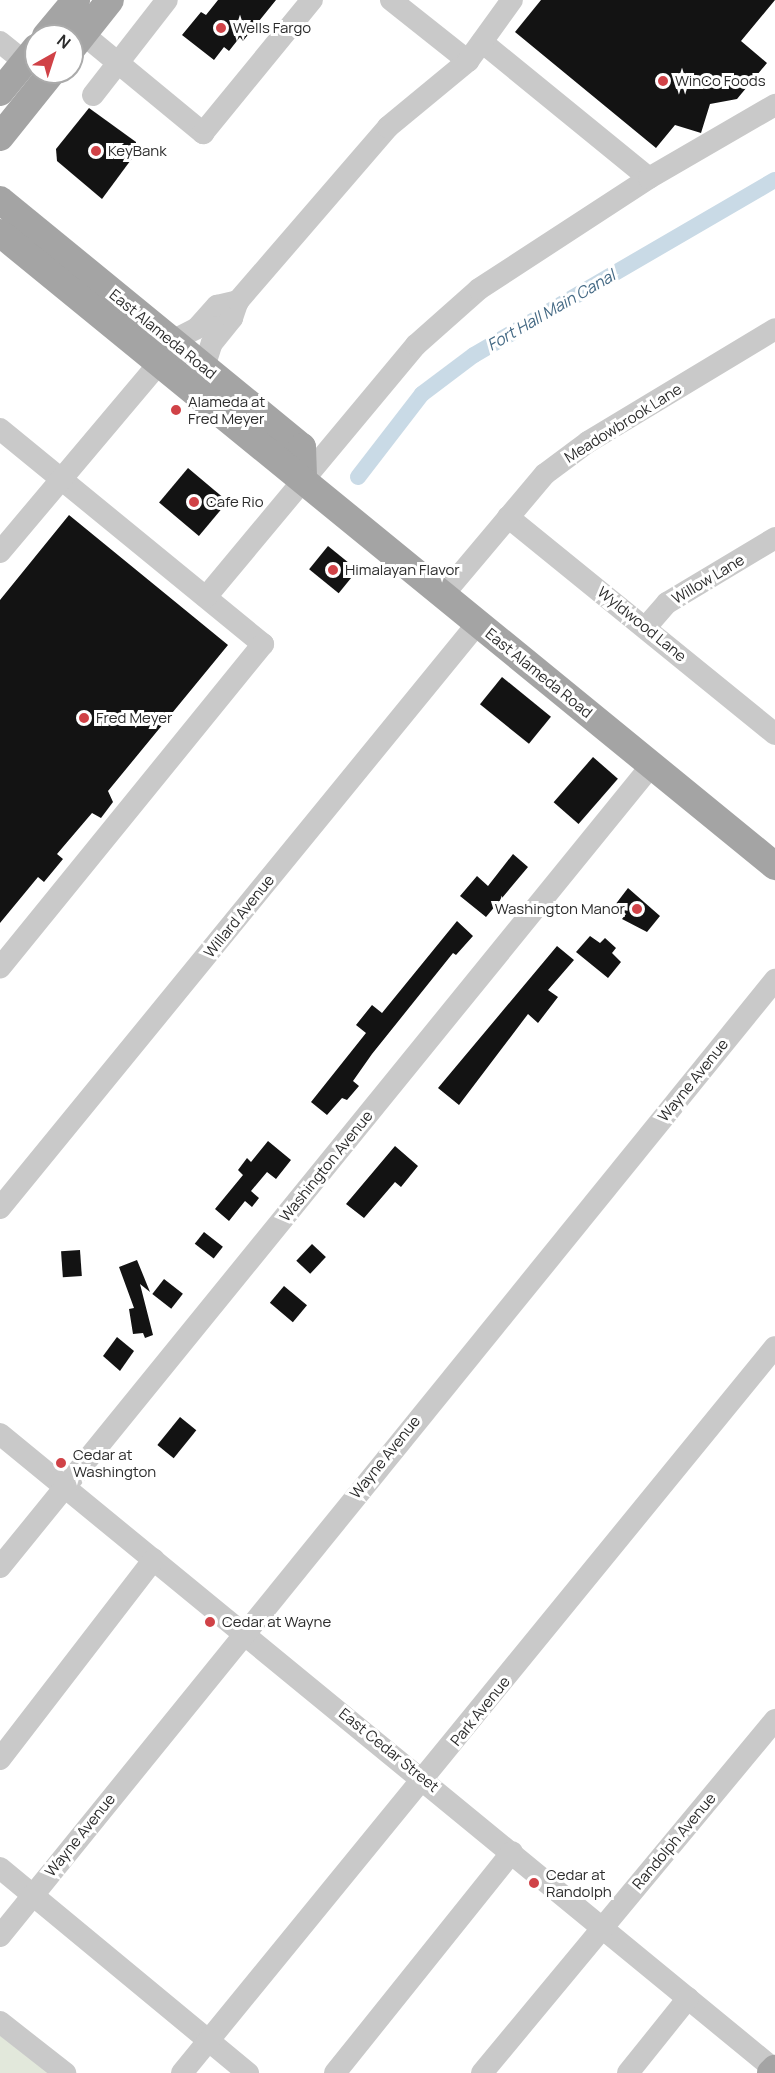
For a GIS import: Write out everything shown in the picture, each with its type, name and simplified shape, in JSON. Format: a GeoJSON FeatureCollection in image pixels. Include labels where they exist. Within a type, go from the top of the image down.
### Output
{"type":"FeatureCollection","features":[{"type":"Feature","properties":{"kind":"main road"},"geometry":{"type":"LineString","coordinates":[[56,24],[76,0]]}},
{"type":"Feature","properties":{"kind":"main road"},"geometry":{"type":"LineString","coordinates":[[84,32],[110,0]]}},
{"type":"Feature","properties":{"kind":"main road"},"geometry":{"type":"LineString","coordinates":[[0,92],[24,63]]}},
{"type":"Feature","properties":{"kind":"main road"},"geometry":{"type":"LineString","coordinates":[[0,137],[42,84]]}},
{"type":"Feature","properties":{"kind":"main road","name":"East Alameda Road"},"geometry":{"type":"LineString","coordinates":[[0,200],[303,479],[775,866]]}},
{"type":"Feature","properties":{"kind":"main road","name":"East Alameda Road"},"geometry":{"type":"LineString","coordinates":[[0,232],[166,352],[204,367],[302,447],[303,479]]}},
{"type":"Feature","properties":{"kind":"main road"},"geometry":{"type":"LineString","coordinates":[[771,2073],[775,2069]]}},
{"type":"Feature","properties":{"kind":"street"},"geometry":{"type":"LineString","coordinates":[[93,95],[116,62],[167,0]]}},
{"type":"Feature","properties":{"kind":"street"},"geometry":{"type":"LineString","coordinates":[[84,45],[116,62],[203,133],[312,0]]}},
{"type":"Feature","properties":{"kind":"street"},"geometry":{"type":"LineString","coordinates":[[391,0],[468,61]]}},
{"type":"Feature","properties":{"kind":"street"},"geometry":{"type":"LineString","coordinates":[[204,367],[212,343],[232,318],[238,301],[388,127],[468,61],[512,0]]}},
{"type":"Feature","properties":{"kind":"street"},"geometry":{"type":"LineString","coordinates":[[0,42],[24,52]]}},
{"type":"Feature","properties":{"kind":"street"},"geometry":{"type":"LineString","coordinates":[[482,42],[649,178]]}},
{"type":"Feature","properties":{"kind":"street"},"geometry":{"type":"LineString","coordinates":[[206,597],[416,345],[479,289],[649,178],[775,105]]}},
{"type":"Feature","properties":{"kind":"street"},"geometry":{"type":"LineString","coordinates":[[0,552],[63,480],[166,352],[197,328],[216,306],[238,301]]}},
{"type":"Feature","properties":{"kind":"street","name":"Meadowbrook Lane"},"geometry":{"type":"LineString","coordinates":[[443,595],[545,474],[588,442],[775,329]]}},
{"type":"Feature","properties":{"kind":"street"},"geometry":{"type":"LineString","coordinates":[[0,429],[263,644],[0,968]]}},
{"type":"Feature","properties":{"kind":"street","name":"Wyldwood Lane"},"geometry":{"type":"LineString","coordinates":[[508,517],[775,734]]}},
{"type":"Feature","properties":{"kind":"street","name":"Willow Lane"},"geometry":{"type":"LineString","coordinates":[[646,627],[667,603],[775,538]]}},
{"type":"Feature","properties":{"kind":"street","name":"Willard Avenue"},"geometry":{"type":"LineString","coordinates":[[0,1208],[478,623]]}},
{"type":"Feature","properties":{"kind":"street","name":"Washington Avenue"},"geometry":{"type":"LineString","coordinates":[[0,1567],[651,766]]}},
{"type":"Feature","properties":{"kind":"street","name":"Wayne Avenue"},"geometry":{"type":"LineString","coordinates":[[0,1936],[243,1631],[775,980]]}},
{"type":"Feature","properties":{"kind":"street","name":"Park Avenue"},"geometry":{"type":"LineString","coordinates":[[182,2073],[775,1347]]}},
{"type":"Feature","properties":{"kind":"street","name":"East Cedar Street"},"geometry":{"type":"LineString","coordinates":[[0,1434],[425,1778],[775,2069]]}},
{"type":"Feature","properties":{"kind":"street"},"geometry":{"type":"LineString","coordinates":[[0,1759],[154,1558]]}},
{"type":"Feature","properties":{"kind":"street","name":"Randolph Avenue"},"geometry":{"type":"LineString","coordinates":[[482,2073],[775,1720]]}},
{"type":"Feature","properties":{"kind":"street"},"geometry":{"type":"LineString","coordinates":[[335,2073],[512,1852]]}},
{"type":"Feature","properties":{"kind":"street"},"geometry":{"type":"LineString","coordinates":[[0,1868],[248,2073]]}},
{"type":"Feature","properties":{"kind":"street"},"geometry":{"type":"LineString","coordinates":[[628,2073],[688,1998]]}},
{"type":"Feature","properties":{"kind":"street"},"geometry":{"type":"LineString","coordinates":[[0,2022],[65,2073]]}},
{"type":"Feature","properties":{"kind":"shaded area"},"geometry":{"type":"Polygon","coordinates":[[[0,2029],[53,2073],[0,2073],[0,2029]]]}},
{"type":"Feature","properties":{"kind":"building","name":"Wells Fargo"},"geometry":{"type":"Polygon","coordinates":[[[218,0],[276,0],[243,41],[240,37],[229,51],[224,47],[214,60],[182,35],[201,12],[206,15],[218,0]]]}},
{"type":"Feature","properties":{"kind":"building","name":"WinCo Foods"},"geometry":{"type":"Polygon","coordinates":[[[541,0],[775,0],[741,41],[767,63],[737,99],[710,104],[701,133],[675,125],[656,148],[515,32],[541,0]]]}},
{"type":"Feature","properties":{"kind":"building","name":"KeyBank"},"geometry":{"type":"Polygon","coordinates":[[[89,108],[136,142],[136,153],[102,199],[57,161],[56,149],[89,108]]]}},
{"type":"Feature","properties":{"kind":"building","name":"Cafe Rio"},"geometry":{"type":"Polygon","coordinates":[[[188,468],[228,501],[199,536],[159,502],[188,468]]]}},
{"type":"Feature","properties":{"kind":"building","name":"Fred Meyer"},"geometry":{"type":"Polygon","coordinates":[[[69,515],[228,645],[108,791],[113,802],[101,818],[92,813],[57,854],[63,859],[44,882],[38,877],[0,923],[0,600],[69,515]]]}},
{"type":"Feature","properties":{"kind":"building","name":"Himalayan Flavor"},"geometry":{"type":"Polygon","coordinates":[[[328,546],[358,570],[339,593],[309,569],[328,546]]]}},
{"type":"Feature","properties":{"kind":"building"},"geometry":{"type":"Polygon","coordinates":[[[502,677],[551,717],[529,744],[480,704],[502,677]]]}},
{"type":"Feature","properties":{"kind":"building"},"geometry":{"type":"Polygon","coordinates":[[[593,757],[618,779],[579,824],[554,802],[593,757]]]}},
{"type":"Feature","properties":{"kind":"building"},"geometry":{"type":"Polygon","coordinates":[[[513,854],[528,867],[486,917],[460,896],[477,876],[488,886],[513,854]]]}},
{"type":"Feature","properties":{"kind":"building","name":"Washington Manor"},"geometry":{"type":"Polygon","coordinates":[[[628,888],[660,916],[647,932],[622,919],[626,914],[615,905],[628,888]]]}},
{"type":"Feature","properties":{"kind":"building"},"geometry":{"type":"Polygon","coordinates":[[[457,921],[473,936],[456,955],[453,953],[372,1054],[353,1081],[359,1086],[347,1100],[342,1098],[327,1115],[311,1102],[366,1033],[356,1025],[372,1005],[382,1013],[457,921]]]}},
{"type":"Feature","properties":{"kind":"building","name":"Washington Manor"},"geometry":{"type":"Polygon","coordinates":[[[590,936],[600,943],[605,938],[616,948],[612,953],[621,962],[608,978],[576,952],[590,936]]]}},
{"type":"Feature","properties":{"kind":"building"},"geometry":{"type":"Polygon","coordinates":[[[557,946],[574,960],[548,990],[558,997],[538,1023],[528,1014],[459,1105],[438,1088],[557,946]]]}},
{"type":"Feature","properties":{"kind":"building"},"geometry":{"type":"Polygon","coordinates":[[[268,1141],[291,1160],[276,1179],[267,1172],[251,1191],[259,1198],[252,1207],[245,1201],[229,1221],[215,1209],[243,1175],[238,1170],[247,1158],[251,1162],[268,1141]]]}},
{"type":"Feature","properties":{"kind":"building"},"geometry":{"type":"Polygon","coordinates":[[[395,1146],[418,1166],[401,1187],[395,1182],[364,1218],[346,1204],[395,1146]]]}},
{"type":"Feature","properties":{"kind":"building"},"geometry":{"type":"Polygon","coordinates":[[[204,1232],[223,1247],[214,1259],[195,1244],[204,1232]]]}},
{"type":"Feature","properties":{"kind":"building"},"geometry":{"type":"Polygon","coordinates":[[[312,1244],[326,1257],[310,1274],[296,1261],[312,1244]]]}},
{"type":"Feature","properties":{"kind":"building"},"geometry":{"type":"Polygon","coordinates":[[[80,1250],[82,1276],[63,1277],[61,1251],[80,1250]]]}},
{"type":"Feature","properties":{"kind":"building"},"geometry":{"type":"Polygon","coordinates":[[[137,1260],[150,1292],[140,1284],[153,1335],[145,1338],[143,1333],[133,1334],[129,1309],[134,1308],[119,1267],[137,1260]]]}},
{"type":"Feature","properties":{"kind":"building"},"geometry":{"type":"Polygon","coordinates":[[[164,1279],[183,1294],[171,1309],[152,1294],[164,1279]]]}},
{"type":"Feature","properties":{"kind":"building"},"geometry":{"type":"Polygon","coordinates":[[[284,1286],[307,1305],[293,1322],[270,1303],[284,1286]]]}},
{"type":"Feature","properties":{"kind":"building"},"geometry":{"type":"Polygon","coordinates":[[[117,1337],[134,1351],[120,1371],[103,1356],[117,1337]]]}},
{"type":"Feature","properties":{"kind":"building"},"geometry":{"type":"Polygon","coordinates":[[[180,1417],[196,1430],[174,1458],[157,1445],[180,1417]]]}},
{"type":"Feature","properties":{"kind":"waterway","name":"Fort Hall Main Canal"},"geometry":{"type":"LineString","coordinates":[[358,477],[422,394],[474,355],[775,180]]}},
{"type":"Feature","properties":{"kind":"place","name":"Wells Fargo"},"geometry":{"type":"Point","coordinates":[221,28]}},
{"type":"Feature","properties":{"kind":"place","name":"WinCo Foods"},"geometry":{"type":"Point","coordinates":[663,81]}},
{"type":"Feature","properties":{"kind":"place","name":"KeyBank"},"geometry":{"type":"Point","coordinates":[96,151]}},
{"type":"Feature","properties":{"kind":"place","name":"Alameda at Fred Meyer"},"geometry":{"type":"Point","coordinates":[176,410]}},
{"type":"Feature","properties":{"kind":"place","name":"Cafe Rio"},"geometry":{"type":"Point","coordinates":[194,502]}},
{"type":"Feature","properties":{"kind":"place","name":"Himalayan Flavor"},"geometry":{"type":"Point","coordinates":[333,570]}},
{"type":"Feature","properties":{"kind":"place","name":"Fred Meyer"},"geometry":{"type":"Point","coordinates":[84,718]}},
{"type":"Feature","properties":{"kind":"place","name":"Washington Manor"},"geometry":{"type":"Point","coordinates":[637,909]}},
{"type":"Feature","properties":{"kind":"place","name":"Cedar at Washington"},"geometry":{"type":"Point","coordinates":[61,1463]}},
{"type":"Feature","properties":{"kind":"place","name":"Cedar at Wayne"},"geometry":{"type":"Point","coordinates":[210,1622]}},
{"type":"Feature","properties":{"kind":"place","name":"Cedar at Randolph"},"geometry":{"type":"Point","coordinates":[534,1883]}}]}
